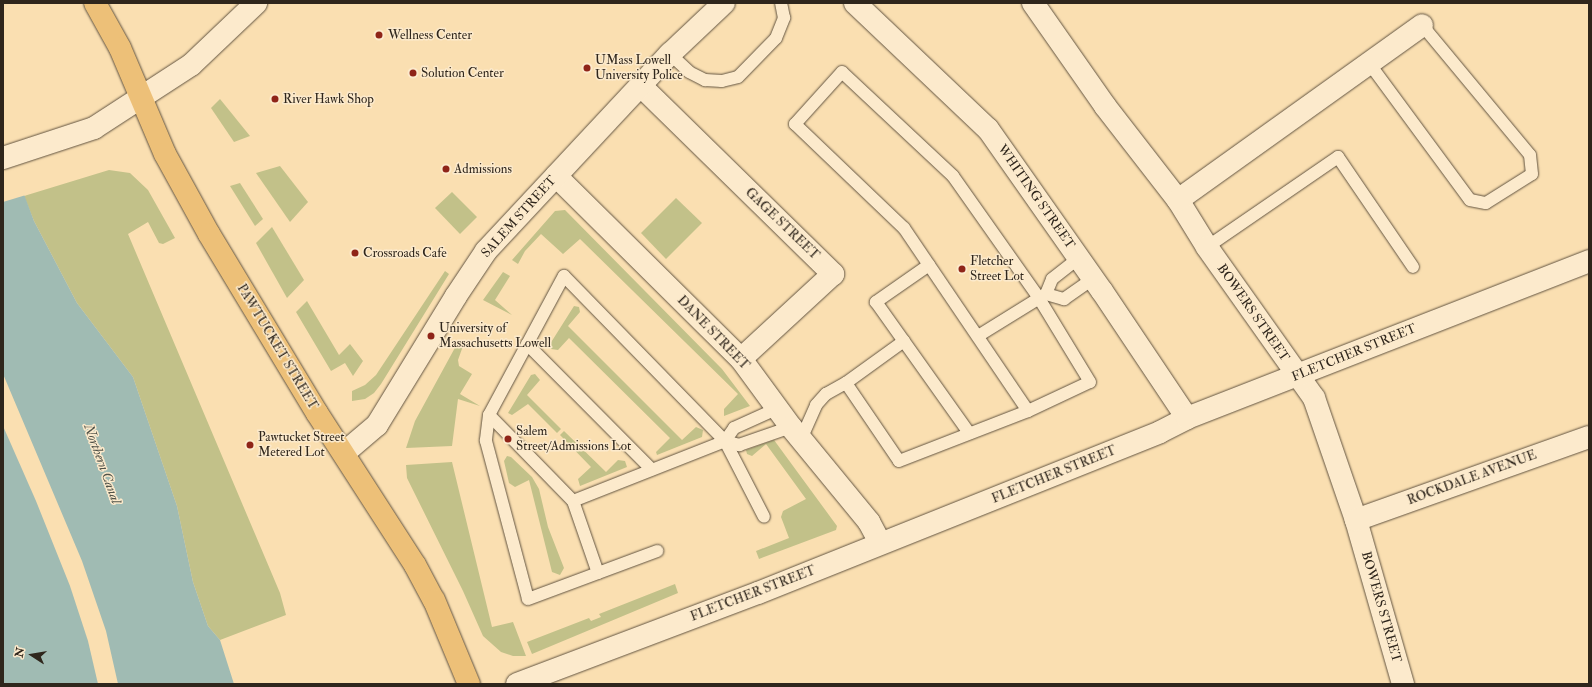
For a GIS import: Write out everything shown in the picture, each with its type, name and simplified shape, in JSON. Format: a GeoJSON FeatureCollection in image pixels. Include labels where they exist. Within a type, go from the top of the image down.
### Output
{"type":"FeatureCollection","features":[{"type":"Feature","properties":{"kind":"main road","name":"PAWTUCKET STREET"},"geometry":{"type":"LineString","coordinates":[[95,3],[120,48],[165,154],[209,234],[415,565],[434,600],[470,684]]}},
{"type":"Feature","properties":{"kind":"street"},"geometry":{"type":"LineString","coordinates":[[3,158],[77,135],[94,128],[141,99],[191,65],[256,3]]}},
{"type":"Feature","properties":{"kind":"street","name":"SALEM STREET"},"geometry":{"type":"LineString","coordinates":[[344,453],[377,425],[475,266],[556,176],[670,54],[724,3]]}},
{"type":"Feature","properties":{"kind":"street","name":"WHITING STREET"},"geometry":{"type":"LineString","coordinates":[[855,3],[988,129],[1094,278],[1187,418]]}},
{"type":"Feature","properties":{"kind":"street","name":"BOWERS STREET"},"geometry":{"type":"LineString","coordinates":[[1033,3],[1106,106],[1178,200],[1207,247],[1314,398],[1356,520],[1403,684]]}},
{"type":"Feature","properties":{"kind":"street"},"geometry":{"type":"LineString","coordinates":[[1178,200],[1422,25]]}},
{"type":"Feature","properties":{"kind":"street","name":"GAGE STREET"},"geometry":{"type":"LineString","coordinates":[[641,86],[833,274],[741,359]]}},
{"type":"Feature","properties":{"kind":"street","name":"DANE STREET"},"geometry":{"type":"LineString","coordinates":[[556,176],[741,359],[869,522],[880,543]]}},
{"type":"Feature","properties":{"kind":"street","name":"FLETCHER STREET"},"geometry":{"type":"LineString","coordinates":[[517,684],[758,594],[880,543],[1160,432],[1187,418],[1298,376],[1589,261]]}},
{"type":"Feature","properties":{"kind":"street","name":"ROCKDALE AVENUE"},"geometry":{"type":"LineString","coordinates":[[1356,520],[1589,437]]}},
{"type":"Feature","properties":{"kind":"lane"},"geometry":{"type":"LineString","coordinates":[[670,54],[689,72],[705,80],[722,81],[738,77],[776,38],[784,18],[781,3]]}},
{"type":"Feature","properties":{"kind":"lane"},"geometry":{"type":"LineString","coordinates":[[1369,63],[1470,200],[1486,203],[1532,174],[1530,156],[1422,25]]}},
{"type":"Feature","properties":{"kind":"lane"},"geometry":{"type":"LineString","coordinates":[[846,383],[899,461],[1028,411],[1090,382],[1043,296],[953,176],[842,72],[795,124],[904,228],[1028,411]]}},
{"type":"Feature","properties":{"kind":"lane"},"geometry":{"type":"LineString","coordinates":[[1207,247],[1338,156],[1413,267]]}},
{"type":"Feature","properties":{"kind":"lane"},"geometry":{"type":"LineString","coordinates":[[978,336],[1043,296],[1052,279],[1079,258]]}},
{"type":"Feature","properties":{"kind":"lane"},"geometry":{"type":"LineString","coordinates":[[929,265],[876,302],[969,433]]}},
{"type":"Feature","properties":{"kind":"lane"},"geometry":{"type":"LineString","coordinates":[[656,551],[528,598],[486,441],[489,415],[564,276],[725,441],[764,517]]}},
{"type":"Feature","properties":{"kind":"lane"},"geometry":{"type":"LineString","coordinates":[[1043,296],[1064,299],[1094,278]]}},
{"type":"Feature","properties":{"kind":"lane"},"geometry":{"type":"LineString","coordinates":[[725,441],[739,445],[797,432],[816,405],[826,394],[846,383],[904,341]]}},
{"type":"Feature","properties":{"kind":"lane"},"geometry":{"type":"LineString","coordinates":[[527,344],[652,470]]}},
{"type":"Feature","properties":{"kind":"lane"},"geometry":{"type":"LineString","coordinates":[[574,500],[725,441],[734,428],[778,408]]}},
{"type":"Feature","properties":{"kind":"lane"},"geometry":{"type":"LineString","coordinates":[[489,415],[574,500],[598,573]]}},
{"type":"Feature","properties":{"kind":"shaded area"},"geometry":{"type":"Polygon","coordinates":[[[220,99],[250,136],[234,142],[211,108],[220,99]]]}},
{"type":"Feature","properties":{"kind":"shaded area"},"geometry":{"type":"Polygon","coordinates":[[[280,166],[308,202],[290,222],[256,173],[280,166]]]}},
{"type":"Feature","properties":{"kind":"shaded area"},"geometry":{"type":"Polygon","coordinates":[[[109,170],[130,173],[148,190],[175,238],[163,244],[159,243],[148,222],[128,234],[280,593],[286,615],[220,640],[208,626],[193,582],[177,506],[133,377],[77,303],[34,221],[24,196],[109,170]]]}},
{"type":"Feature","properties":{"kind":"shaded area"},"geometry":{"type":"Polygon","coordinates":[[[240,183],[263,219],[255,226],[230,186],[240,183]]]}},
{"type":"Feature","properties":{"kind":"shaded area"},"geometry":{"type":"Polygon","coordinates":[[[452,192],[477,217],[460,234],[435,208],[452,192]]]}},
{"type":"Feature","properties":{"kind":"shaded area"},"geometry":{"type":"Polygon","coordinates":[[[676,198],[702,223],[666,259],[641,233],[676,198]]]}},
{"type":"Feature","properties":{"kind":"shaded area"},"geometry":{"type":"Polygon","coordinates":[[[565,210],[722,369],[750,406],[724,416],[724,409],[738,394],[580,239],[563,254],[541,234],[525,251],[518,264],[512,260],[555,211],[565,210]]]}},
{"type":"Feature","properties":{"kind":"shaded area"},"geometry":{"type":"Polygon","coordinates":[[[272,227],[304,280],[287,298],[256,243],[272,227]]]}},
{"type":"Feature","properties":{"kind":"shaded area"},"geometry":{"type":"Polygon","coordinates":[[[445,271],[449,274],[381,384],[374,393],[365,399],[352,401],[352,391],[365,385],[376,375],[445,271]]]}},
{"type":"Feature","properties":{"kind":"shaded area"},"geometry":{"type":"Polygon","coordinates":[[[503,272],[510,276],[495,300],[512,315],[483,300],[503,272]]]}},
{"type":"Feature","properties":{"kind":"shaded area"},"geometry":{"type":"Polygon","coordinates":[[[307,301],[339,355],[350,344],[363,361],[353,376],[345,363],[331,371],[296,312],[307,301]]]}},
{"type":"Feature","properties":{"kind":"shaded area"},"geometry":{"type":"Polygon","coordinates":[[[574,306],[579,307],[580,312],[568,326],[682,440],[696,427],[703,430],[702,437],[657,455],[656,452],[670,438],[569,338],[558,350],[551,349],[550,344],[574,306]]]}},
{"type":"Feature","properties":{"kind":"shaded area"},"geometry":{"type":"Polygon","coordinates":[[[457,344],[463,346],[458,360],[459,366],[472,374],[460,394],[480,406],[458,399],[452,446],[406,448],[415,421],[457,344]]]}},
{"type":"Feature","properties":{"kind":"shaded area"},"geometry":{"type":"Polygon","coordinates":[[[535,374],[540,380],[527,395],[561,429],[557,433],[528,404],[512,415],[508,413],[531,375],[535,374]]]}},
{"type":"Feature","properties":{"kind":"shaded area"},"geometry":{"type":"Polygon","coordinates":[[[564,431],[606,472],[618,460],[625,461],[627,467],[580,486],[578,479],[591,467],[560,435],[564,431]]]}},
{"type":"Feature","properties":{"kind":"shaded area"},"geometry":{"type":"Polygon","coordinates":[[[774,440],[837,526],[836,530],[759,559],[756,551],[789,538],[781,517],[783,511],[806,499],[766,444],[752,456],[747,454],[746,450],[774,440]]]}},
{"type":"Feature","properties":{"kind":"shaded area"},"geometry":{"type":"Polygon","coordinates":[[[507,456],[511,457],[532,477],[539,489],[548,527],[564,568],[560,575],[552,572],[529,480],[515,487],[509,483],[504,461],[507,456]]]}},
{"type":"Feature","properties":{"kind":"shaded area"},"geometry":{"type":"Polygon","coordinates":[[[452,462],[492,627],[513,622],[526,656],[513,656],[501,652],[483,636],[463,591],[407,478],[406,465],[452,462]]]}},
{"type":"Feature","properties":{"kind":"shaded area"},"geometry":{"type":"Polygon","coordinates":[[[675,584],[678,593],[532,654],[527,642],[589,618],[591,621],[601,617],[599,614],[675,584]]]}},
{"type":"Feature","properties":{"kind":"water","name":"Northern Canal"},"geometry":{"type":"Polygon","coordinates":[[[3,138],[34,221],[77,303],[133,377],[177,506],[193,582],[208,626],[220,640],[234,684],[118,684],[106,631],[82,561],[3,374],[3,138]]]}},
{"type":"Feature","properties":{"kind":"water"},"geometry":{"type":"Polygon","coordinates":[[[3,426],[36,501],[70,586],[88,641],[98,684],[3,684],[3,426]]]}},
{"type":"Feature","properties":{"kind":"pier"},"geometry":{"type":"Polygon","coordinates":[[[3,136],[26,195],[3,202],[3,136]]]}},
{"type":"Feature","properties":{"kind":"place","name":"Wellness Center"},"geometry":{"type":"Point","coordinates":[379,35]}},
{"type":"Feature","properties":{"kind":"place","name":"UMass Lowell University Police"},"geometry":{"type":"Point","coordinates":[587,68]}},
{"type":"Feature","properties":{"kind":"place","name":"Solution Center"},"geometry":{"type":"Point","coordinates":[413,73]}},
{"type":"Feature","properties":{"kind":"place","name":"River Hawk Shop"},"geometry":{"type":"Point","coordinates":[275,99]}},
{"type":"Feature","properties":{"kind":"place","name":"Admissions"},"geometry":{"type":"Point","coordinates":[446,169]}},
{"type":"Feature","properties":{"kind":"place","name":"Crossroads Cafe"},"geometry":{"type":"Point","coordinates":[355,253]}},
{"type":"Feature","properties":{"kind":"place","name":"Fletcher Street Lot"},"geometry":{"type":"Point","coordinates":[962,269]}},
{"type":"Feature","properties":{"kind":"place","name":"University of Massachusetts Lowell"},"geometry":{"type":"Point","coordinates":[431,336]}},
{"type":"Feature","properties":{"kind":"place","name":"Salem Street/Admissions Lot"},"geometry":{"type":"Point","coordinates":[508,439]}},
{"type":"Feature","properties":{"kind":"place","name":"Pawtucket Street Metered Lot"},"geometry":{"type":"Point","coordinates":[250,445]}}]}
